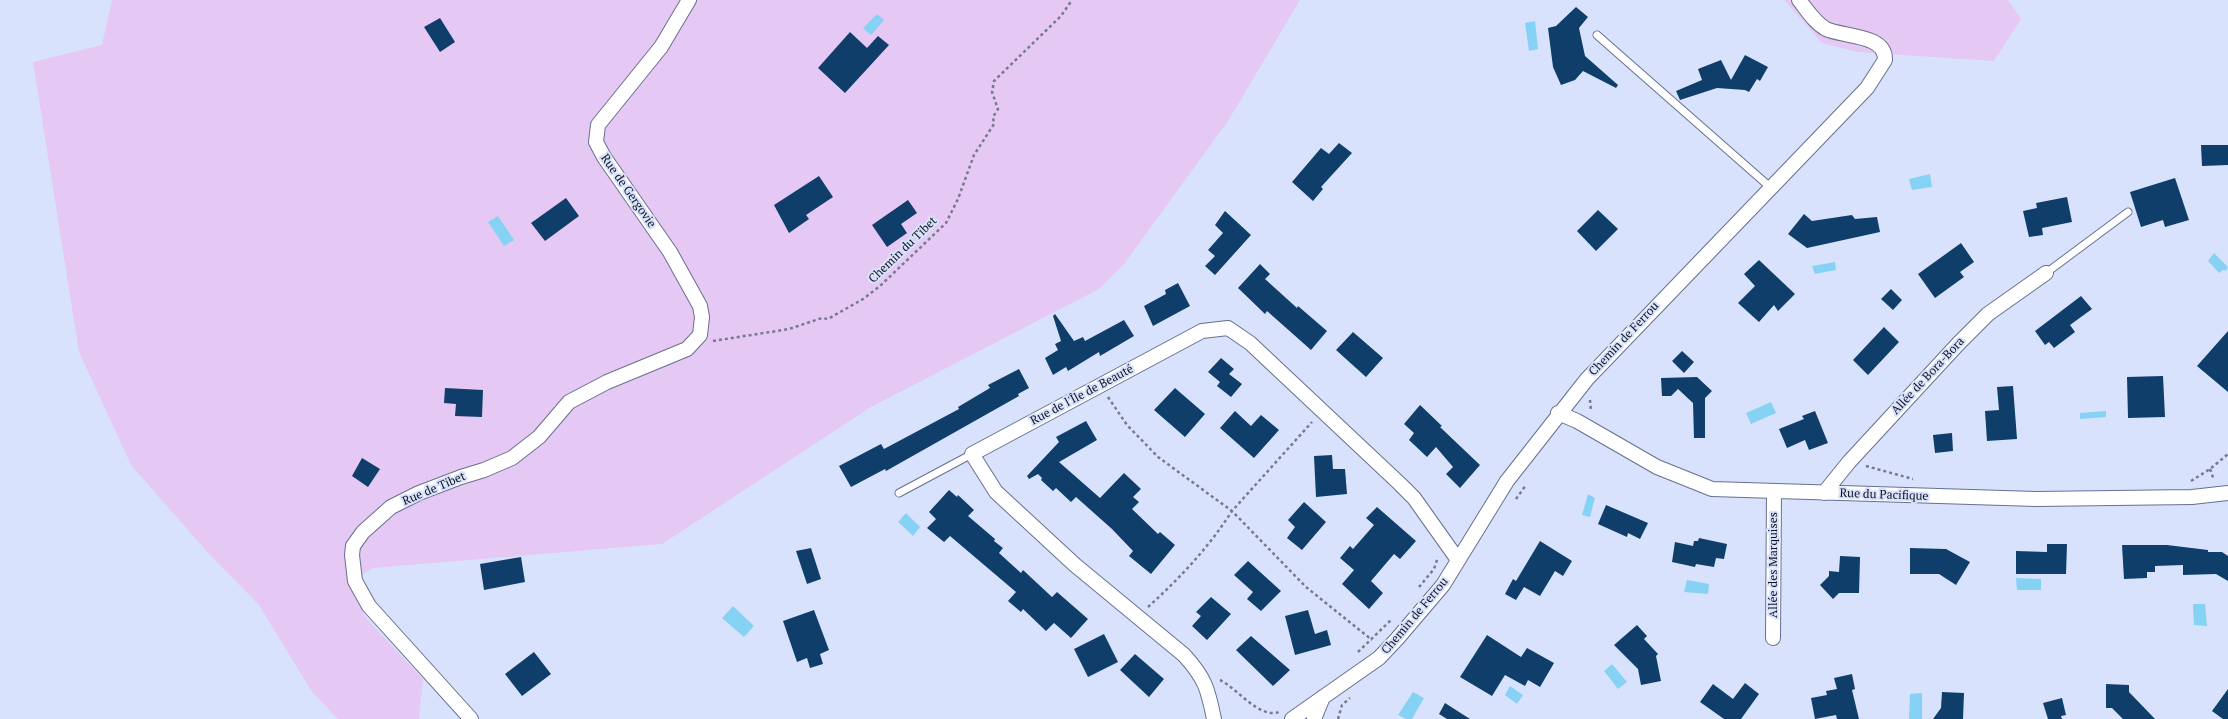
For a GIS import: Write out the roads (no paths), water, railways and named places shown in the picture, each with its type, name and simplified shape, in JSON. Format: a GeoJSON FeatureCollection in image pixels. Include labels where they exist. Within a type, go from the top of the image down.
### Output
{"type":"FeatureCollection","features":[{"type":"Feature","properties":{"kind":"street","name":"Rue de Gergovie"},"geometry":{"type":"LineString","coordinates":[[687,349],[700,335],[702,317],[700,306],[670,252],[604,157],[596,142],[596,135],[598,125],[661,47],[689,0]]}},
{"type":"Feature","properties":{"kind":"street","name":"Chemin de Ferrou"},"geometry":{"type":"LineString","coordinates":[[1289,714],[1323,697],[1379,658],[1443,585],[1508,481],[1558,413],[1619,344],[1860,96],[1886,57],[1880,46],[1871,40],[1834,32],[1817,23],[1799,0]]}},
{"type":"Feature","properties":{"kind":"street","name":"Allée de Bora-Bora"},"geometry":{"type":"LineString","coordinates":[[1824,493],[1849,462],[1958,344],[1988,314],[2046,274]]}},
{"type":"Feature","properties":{"kind":"street","name":"Rue de l'Île de Beauté"},"geometry":{"type":"LineString","coordinates":[[972,454],[1202,331],[1228,328],[1250,343],[1414,498],[1458,560]]}},
{"type":"Feature","properties":{"kind":"street","name":"Rue de Tibet"},"geometry":{"type":"LineString","coordinates":[[471,719],[369,606],[358,589],[353,572],[352,555],[356,539],[391,507],[419,493],[484,470],[512,458],[539,437],[569,402],[607,382],[687,349]]}},
{"type":"Feature","properties":{"kind":"street","name":"Rue du Pacifique"},"geometry":{"type":"LineString","coordinates":[[1558,413],[1577,421],[1657,467],[1712,489],[2036,499],[2192,498],[2228,493]]}},
{"type":"Feature","properties":{"kind":"street"},"geometry":{"type":"LineString","coordinates":[[972,454],[996,492],[1075,565],[1184,655],[1199,672],[1207,686],[1214,719]]}},
{"type":"Feature","properties":{"kind":"street","name":"Allée des Marquises"},"geometry":{"type":"LineString","coordinates":[[1773,638],[1774,492]]}},
{"type":"Feature","properties":{"kind":"street"},"geometry":{"type":"LineString","coordinates":[[1314,719],[1323,697]]}},
{"type":"Feature","properties":{"kind":"lane"},"geometry":{"type":"LineString","coordinates":[[1597,34],[1770,187]]}},
{"type":"Feature","properties":{"kind":"lane"},"geometry":{"type":"LineString","coordinates":[[2046,274],[2128,212]]}},
{"type":"Feature","properties":{"kind":"lane"},"geometry":{"type":"LineString","coordinates":[[899,493],[972,454]]}},
{"type":"Feature","properties":{"kind":"water"},"geometry":{"type":"Polygon","coordinates":[[[877,14],[884,20],[871,35],[863,28],[877,14]]]}},
{"type":"Feature","properties":{"kind":"water"},"geometry":{"type":"Polygon","coordinates":[[[1535,21],[1538,49],[1529,51],[1525,23],[1535,21]]]}},
{"type":"Feature","properties":{"kind":"water"},"geometry":{"type":"Polygon","coordinates":[[[1930,174],[1932,187],[1912,190],[1909,179],[1930,174]]]}},
{"type":"Feature","properties":{"kind":"water"},"geometry":{"type":"Polygon","coordinates":[[[498,216],[514,240],[504,246],[488,222],[498,216]]]}},
{"type":"Feature","properties":{"kind":"water"},"geometry":{"type":"Polygon","coordinates":[[[2214,253],[2228,267],[2226,271],[2223,270],[2219,273],[2208,261],[2214,253]]]}},
{"type":"Feature","properties":{"kind":"water"},"geometry":{"type":"Polygon","coordinates":[[[1835,262],[1836,270],[1815,274],[1812,266],[1835,262]]]}},
{"type":"Feature","properties":{"kind":"water"},"geometry":{"type":"Polygon","coordinates":[[[1771,402],[1776,413],[1751,424],[1746,413],[1771,402]]]}},
{"type":"Feature","properties":{"kind":"water"},"geometry":{"type":"Polygon","coordinates":[[[2106,411],[2106,417],[2080,419],[2080,413],[2106,411]]]}},
{"type":"Feature","properties":{"kind":"water"},"geometry":{"type":"Polygon","coordinates":[[[1588,494],[1595,498],[1590,517],[1582,515],[1588,494]]]}},
{"type":"Feature","properties":{"kind":"water"},"geometry":{"type":"Polygon","coordinates":[[[906,513],[920,527],[913,536],[898,522],[906,513]]]}},
{"type":"Feature","properties":{"kind":"water"},"geometry":{"type":"Polygon","coordinates":[[[2016,578],[2041,579],[2041,590],[2017,590],[2016,578]]]}},
{"type":"Feature","properties":{"kind":"water"},"geometry":{"type":"Polygon","coordinates":[[[1687,580],[1709,584],[1708,594],[1684,592],[1687,580]]]}},
{"type":"Feature","properties":{"kind":"water"},"geometry":{"type":"Polygon","coordinates":[[[2193,604],[2205,604],[2207,626],[2194,625],[2193,604]]]}},
{"type":"Feature","properties":{"kind":"water"},"geometry":{"type":"Polygon","coordinates":[[[733,606],[754,626],[744,637],[722,618],[733,606]]]}},
{"type":"Feature","properties":{"kind":"water"},"geometry":{"type":"Polygon","coordinates":[[[1612,664],[1627,682],[1618,689],[1604,671],[1612,664]]]}},
{"type":"Feature","properties":{"kind":"water"},"geometry":{"type":"Polygon","coordinates":[[[1510,686],[1523,695],[1517,704],[1505,695],[1510,686]]]}},
{"type":"Feature","properties":{"kind":"water"},"geometry":{"type":"Polygon","coordinates":[[[1413,692],[1424,698],[1412,719],[1406,719],[1398,715],[1413,692]]]}},
{"type":"Feature","properties":{"kind":"water"},"geometry":{"type":"Polygon","coordinates":[[[1922,693],[1922,719],[1909,719],[1910,694],[1922,693]]]}}]}
